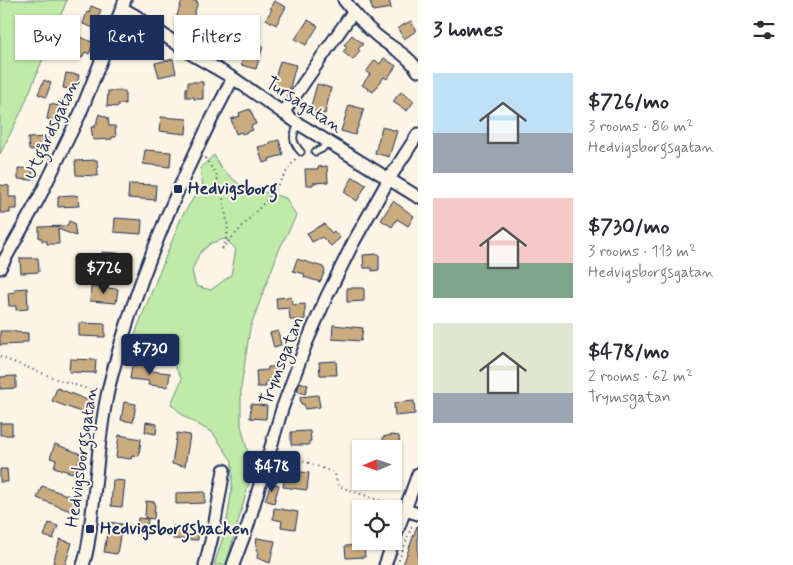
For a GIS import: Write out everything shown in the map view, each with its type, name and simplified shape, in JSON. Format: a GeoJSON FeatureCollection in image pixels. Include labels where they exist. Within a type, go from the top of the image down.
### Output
{"type":"FeatureCollection","features":[{"type":"Feature","properties":{"kind":"street"},"geometry":{"type":"LineString","coordinates":[[344,0],[358,18],[377,36],[402,53],[418,71]]}},
{"type":"Feature","properties":{"kind":"street","name":"Tursagatan"},"geometry":{"type":"LineString","coordinates":[[123,4],[136,16],[193,55],[233,78],[299,124],[418,197]]}},
{"type":"Feature","properties":{"kind":"street","name":"Utgårdsgatan"},"geometry":{"type":"LineString","coordinates":[[0,268],[39,198],[76,123],[123,4]]}},
{"type":"Feature","properties":{"kind":"street"},"geometry":{"type":"LineString","coordinates":[[283,113],[353,12]]}},
{"type":"Feature","properties":{"kind":"street","name":"Hedvigsborgsgatan"},"geometry":{"type":"LineString","coordinates":[[83,565],[90,529],[102,423],[118,351],[164,222],[198,145],[233,78]]}},
{"type":"Feature","properties":{"kind":"street","name":"Trymsgatan"},"geometry":{"type":"LineString","coordinates":[[233,565],[248,525],[285,400],[306,344],[353,243],[389,179],[418,134]]}},
{"type":"Feature","properties":{"kind":"street"},"geometry":{"type":"LineString","coordinates":[[205,565],[213,533],[224,470]]}},
{"type":"Feature","properties":{"kind":"street"},"geometry":{"type":"LineString","coordinates":[[385,565],[418,474]]}},
{"type":"Feature","properties":{"kind":"street"},"geometry":{"type":"LineString","coordinates":[[405,510],[416,517]]}},
{"type":"Feature","properties":{"kind":"lane"},"geometry":{"type":"LineString","coordinates":[[299,124],[294,132],[294,139],[296,146],[301,152]]}},
{"type":"Feature","properties":{"kind":"lane"},"geometry":{"type":"LineString","coordinates":[[315,152],[322,149],[328,142]]}},
{"type":"Feature","properties":{"kind":"path"},"geometry":{"type":"LineString","coordinates":[[198,145],[206,162],[216,174],[223,199],[228,226],[227,236],[222,249],[270,196],[301,152]]}},
{"type":"Feature","properties":{"kind":"path"},"geometry":{"type":"LineString","coordinates":[[0,357],[57,379],[107,395]]}},
{"type":"Feature","properties":{"kind":"path"},"geometry":{"type":"LineString","coordinates":[[270,449],[334,474],[338,486],[405,510]]}},
{"type":"Feature","properties":{"kind":"path"},"geometry":{"type":"LineString","coordinates":[[397,565],[416,517]]}},
{"type":"Feature","properties":{"kind":"green space"},"geometry":{"type":"Polygon","coordinates":[[[0,0],[67,0],[61,15],[15,15],[15,60],[42,60],[22,110],[0,154],[0,0]]]}},
{"type":"Feature","properties":{"kind":"green space"},"geometry":{"type":"Polygon","coordinates":[[[214,155],[221,168],[240,185],[286,198],[296,216],[279,250],[250,328],[241,388],[241,425],[253,469],[226,565],[214,565],[226,528],[232,487],[232,461],[213,433],[185,417],[171,404],[182,379],[171,360],[135,352],[133,342],[182,216],[203,187],[200,168],[214,155]],[[225,239],[211,243],[199,254],[192,271],[196,286],[211,290],[231,275],[236,249],[225,239]]]}},
{"type":"Feature","properties":{"kind":"building"},"geometry":{"type":"Polygon","coordinates":[[[182,0],[198,2],[194,15],[177,15],[182,0]]]}},
{"type":"Feature","properties":{"kind":"building"},"geometry":{"type":"Polygon","coordinates":[[[389,0],[391,8],[373,11],[370,2],[389,0]]]}},
{"type":"Feature","properties":{"kind":"building"},"geometry":{"type":"Polygon","coordinates":[[[274,1],[286,7],[276,25],[266,19],[274,1]]]}},
{"type":"Feature","properties":{"kind":"building"},"geometry":{"type":"Polygon","coordinates":[[[91,6],[101,10],[98,15],[90,15],[90,26],[83,24],[87,12],[89,13],[91,6]]]}},
{"type":"Feature","properties":{"kind":"building"},"geometry":{"type":"Polygon","coordinates":[[[308,20],[318,26],[306,45],[295,39],[308,20]]]}},
{"type":"Feature","properties":{"kind":"building"},"geometry":{"type":"Polygon","coordinates":[[[411,21],[416,31],[404,39],[398,29],[411,21]]]}},
{"type":"Feature","properties":{"kind":"building"},"geometry":{"type":"Polygon","coordinates":[[[352,35],[363,44],[358,49],[360,51],[353,60],[343,52],[347,47],[344,45],[352,35]]]}},
{"type":"Feature","properties":{"kind":"building"},"geometry":{"type":"Polygon","coordinates":[[[81,37],[90,41],[89,54],[85,52],[82,58],[80,57],[81,37]]]}},
{"type":"Feature","properties":{"kind":"building"},"geometry":{"type":"Polygon","coordinates":[[[260,45],[263,46],[260,56],[260,45]]]}},
{"type":"Feature","properties":{"kind":"building"},"geometry":{"type":"Polygon","coordinates":[[[384,58],[396,66],[387,79],[384,77],[373,92],[362,85],[370,74],[366,72],[375,60],[380,64],[384,58]]]}},
{"type":"Feature","properties":{"kind":"building"},"geometry":{"type":"Polygon","coordinates":[[[173,59],[176,73],[159,77],[155,63],[173,59]]]}},
{"type":"Feature","properties":{"kind":"building"},"geometry":{"type":"Polygon","coordinates":[[[243,60],[259,60],[256,69],[241,65],[243,60]]]}},
{"type":"Feature","properties":{"kind":"building"},"geometry":{"type":"Polygon","coordinates":[[[280,61],[296,65],[289,91],[273,86],[280,61]]]}},
{"type":"Feature","properties":{"kind":"building"},"geometry":{"type":"Polygon","coordinates":[[[66,73],[79,75],[76,90],[63,88],[66,73]]]}},
{"type":"Feature","properties":{"kind":"building"},"geometry":{"type":"Polygon","coordinates":[[[44,80],[51,83],[46,97],[38,94],[44,80]]]}},
{"type":"Feature","properties":{"kind":"building"},"geometry":{"type":"Polygon","coordinates":[[[188,82],[203,82],[203,99],[186,97],[188,82]]]}},
{"type":"Feature","properties":{"kind":"building"},"geometry":{"type":"Polygon","coordinates":[[[317,84],[331,88],[325,114],[310,110],[317,84]]]}},
{"type":"Feature","properties":{"kind":"building"},"geometry":{"type":"Polygon","coordinates":[[[108,91],[125,91],[125,104],[118,104],[118,107],[107,106],[108,91]]]}},
{"type":"Feature","properties":{"kind":"building"},"geometry":{"type":"Polygon","coordinates":[[[401,92],[414,101],[407,111],[393,102],[401,92]]]}},
{"type":"Feature","properties":{"kind":"building"},"geometry":{"type":"Polygon","coordinates":[[[50,104],[64,107],[61,122],[47,119],[50,104]]]}},
{"type":"Feature","properties":{"kind":"building"},"geometry":{"type":"Polygon","coordinates":[[[349,105],[364,109],[355,135],[341,131],[349,105]]]}},
{"type":"Feature","properties":{"kind":"building"},"geometry":{"type":"Polygon","coordinates":[[[250,109],[256,124],[251,126],[253,130],[236,134],[231,119],[240,116],[239,113],[250,109]]]}},
{"type":"Feature","properties":{"kind":"building"},"geometry":{"type":"Polygon","coordinates":[[[99,114],[108,118],[109,126],[115,126],[116,137],[93,140],[91,127],[95,127],[95,124],[97,124],[99,114]]]}},
{"type":"Feature","properties":{"kind":"building"},"geometry":{"type":"Polygon","coordinates":[[[161,117],[187,119],[186,134],[159,131],[161,117]]]}},
{"type":"Feature","properties":{"kind":"building"},"geometry":{"type":"Polygon","coordinates":[[[382,127],[397,131],[389,157],[375,153],[382,127]]]}},
{"type":"Feature","properties":{"kind":"building"},"geometry":{"type":"Polygon","coordinates":[[[48,137],[48,150],[29,150],[28,138],[48,137]]]}},
{"type":"Feature","properties":{"kind":"building"},"geometry":{"type":"Polygon","coordinates":[[[279,140],[283,155],[263,163],[258,147],[279,140]]]}},
{"type":"Feature","properties":{"kind":"building"},"geometry":{"type":"Polygon","coordinates":[[[145,150],[171,152],[170,167],[143,164],[145,150]]]}},
{"type":"Feature","properties":{"kind":"building"},"geometry":{"type":"Polygon","coordinates":[[[97,160],[98,176],[76,175],[75,161],[97,160]]]}},
{"type":"Feature","properties":{"kind":"building"},"geometry":{"type":"Polygon","coordinates":[[[327,166],[328,182],[306,185],[305,169],[318,169],[318,167],[327,166]]]}},
{"type":"Feature","properties":{"kind":"building"},"geometry":{"type":"Polygon","coordinates":[[[18,168],[33,169],[32,180],[18,179],[18,168]]]}},
{"type":"Feature","properties":{"kind":"building"},"geometry":{"type":"Polygon","coordinates":[[[353,177],[366,185],[357,201],[344,192],[353,177]]]}},
{"type":"Feature","properties":{"kind":"building"},"geometry":{"type":"Polygon","coordinates":[[[129,184],[156,185],[155,200],[128,198],[129,184]]]}},
{"type":"Feature","properties":{"kind":"building"},"geometry":{"type":"Polygon","coordinates":[[[0,185],[9,186],[9,197],[17,197],[17,209],[10,209],[10,213],[0,213],[0,185]]]}},
{"type":"Feature","properties":{"kind":"building"},"geometry":{"type":"Polygon","coordinates":[[[58,196],[78,196],[79,206],[58,207],[58,196]]]}},
{"type":"Feature","properties":{"kind":"building"},"geometry":{"type":"Polygon","coordinates":[[[393,201],[414,216],[408,226],[397,219],[392,227],[381,220],[393,201]]]}},
{"type":"Feature","properties":{"kind":"building"},"geometry":{"type":"Polygon","coordinates":[[[115,218],[142,220],[141,234],[114,232],[115,218]]]}},
{"type":"Feature","properties":{"kind":"building"},"geometry":{"type":"Polygon","coordinates":[[[69,221],[74,223],[76,236],[58,229],[59,244],[47,244],[47,241],[42,241],[42,238],[39,238],[39,227],[67,226],[69,221]]]}},
{"type":"Feature","properties":{"kind":"building"},"geometry":{"type":"Polygon","coordinates":[[[324,224],[332,233],[334,231],[340,238],[331,246],[322,237],[312,242],[307,233],[324,224]]]}},
{"type":"Feature","properties":{"kind":"building"},"geometry":{"type":"Polygon","coordinates":[[[102,252],[129,254],[128,268],[101,266],[102,252]]]}},
{"type":"Feature","properties":{"kind":"building"},"geometry":{"type":"Polygon","coordinates":[[[379,254],[379,270],[372,271],[372,268],[364,268],[363,255],[379,254]]]}},
{"type":"Feature","properties":{"kind":"building"},"geometry":{"type":"Polygon","coordinates":[[[20,258],[38,258],[39,272],[21,273],[20,258]]]}},
{"type":"Feature","properties":{"kind":"building"},"geometry":{"type":"Polygon","coordinates":[[[297,259],[323,267],[325,271],[320,282],[304,277],[305,274],[293,271],[297,259]]]}},
{"type":"Feature","properties":{"kind":"building"},"geometry":{"type":"Polygon","coordinates":[[[91,287],[118,289],[116,303],[90,301],[91,287]]]}},
{"type":"Feature","properties":{"kind":"building"},"geometry":{"type":"Polygon","coordinates":[[[27,288],[28,309],[16,310],[16,306],[9,306],[8,293],[15,292],[15,289],[27,288]]]}},
{"type":"Feature","properties":{"kind":"building"},"geometry":{"type":"Polygon","coordinates":[[[347,288],[364,288],[364,301],[347,302],[347,288]]]}},
{"type":"Feature","properties":{"kind":"building"},"geometry":{"type":"Polygon","coordinates":[[[291,297],[292,305],[305,304],[305,320],[290,320],[289,308],[277,309],[276,298],[291,297]]]}},
{"type":"Feature","properties":{"kind":"building"},"geometry":{"type":"Polygon","coordinates":[[[79,323],[105,324],[105,337],[79,336],[79,323]]]}},
{"type":"Feature","properties":{"kind":"building"},"geometry":{"type":"Polygon","coordinates":[[[333,325],[363,328],[361,341],[332,339],[333,325]]]}},
{"type":"Feature","properties":{"kind":"building"},"geometry":{"type":"Polygon","coordinates":[[[0,331],[28,333],[28,342],[0,345],[0,331]]]}},
{"type":"Feature","properties":{"kind":"building"},"geometry":{"type":"Polygon","coordinates":[[[278,331],[281,345],[274,347],[270,333],[278,331]]]}},
{"type":"Feature","properties":{"kind":"building"},"geometry":{"type":"Polygon","coordinates":[[[70,359],[96,360],[95,373],[69,372],[70,359]]]}},
{"type":"Feature","properties":{"kind":"building"},"geometry":{"type":"Polygon","coordinates":[[[336,361],[337,375],[320,375],[319,362],[336,361]]]}},
{"type":"Feature","properties":{"kind":"building"},"geometry":{"type":"Polygon","coordinates":[[[132,365],[152,367],[151,371],[170,373],[168,387],[148,385],[149,381],[130,379],[132,365]]]}},
{"type":"Feature","properties":{"kind":"building"},"geometry":{"type":"Polygon","coordinates":[[[268,367],[275,367],[278,381],[265,382],[266,387],[257,387],[256,371],[268,370],[268,367]]]}},
{"type":"Feature","properties":{"kind":"building"},"geometry":{"type":"Polygon","coordinates":[[[16,376],[16,388],[0,389],[0,377],[16,376]]]}},
{"type":"Feature","properties":{"kind":"building"},"geometry":{"type":"Polygon","coordinates":[[[300,382],[308,385],[305,394],[297,391],[300,382]]]}},
{"type":"Feature","properties":{"kind":"building"},"geometry":{"type":"Polygon","coordinates":[[[57,388],[90,401],[86,414],[52,401],[57,388]]]}},
{"type":"Feature","properties":{"kind":"building"},"geometry":{"type":"Polygon","coordinates":[[[318,395],[320,407],[305,409],[304,404],[301,404],[300,397],[318,395]]]}},
{"type":"Feature","properties":{"kind":"building"},"geometry":{"type":"Polygon","coordinates":[[[414,401],[415,414],[395,416],[394,403],[414,401]]]}},
{"type":"Feature","properties":{"kind":"building"},"geometry":{"type":"Polygon","coordinates":[[[124,402],[136,404],[133,422],[121,420],[124,402]]]}},
{"type":"Feature","properties":{"kind":"building"},"geometry":{"type":"Polygon","coordinates":[[[251,404],[267,406],[266,419],[250,418],[251,404]]]}},
{"type":"Feature","properties":{"kind":"building"},"geometry":{"type":"Polygon","coordinates":[[[146,422],[157,424],[156,434],[145,432],[146,422]]]}},
{"type":"Feature","properties":{"kind":"building"},"geometry":{"type":"Polygon","coordinates":[[[0,423],[12,423],[12,435],[0,435],[0,423]]]}},
{"type":"Feature","properties":{"kind":"building"},"geometry":{"type":"Polygon","coordinates":[[[310,431],[311,441],[309,441],[309,445],[291,445],[291,432],[310,431]]]}},
{"type":"Feature","properties":{"kind":"building"},"geometry":{"type":"Polygon","coordinates":[[[177,433],[190,435],[185,466],[172,464],[177,433]]]}},
{"type":"Feature","properties":{"kind":"building"},"geometry":{"type":"Polygon","coordinates":[[[119,435],[141,439],[139,456],[132,455],[131,459],[116,457],[119,435]]]}},
{"type":"Feature","properties":{"kind":"building"},"geometry":{"type":"Polygon","coordinates":[[[399,436],[399,440],[383,440],[383,437],[399,436]]]}},
{"type":"Feature","properties":{"kind":"building"},"geometry":{"type":"Polygon","coordinates":[[[55,444],[81,454],[72,473],[54,467],[56,460],[50,458],[55,444]]]}},
{"type":"Feature","properties":{"kind":"building"},"geometry":{"type":"Polygon","coordinates":[[[0,469],[7,469],[8,482],[0,482],[0,469]]]}},
{"type":"Feature","properties":{"kind":"building"},"geometry":{"type":"Polygon","coordinates":[[[286,470],[309,473],[307,490],[283,487],[286,470]]]}},
{"type":"Feature","properties":{"kind":"building"},"geometry":{"type":"Polygon","coordinates":[[[113,480],[125,481],[122,507],[111,506],[113,480]]]}},
{"type":"Feature","properties":{"kind":"building"},"geometry":{"type":"Polygon","coordinates":[[[271,483],[279,485],[274,503],[265,500],[271,483]]]}},
{"type":"Feature","properties":{"kind":"building"},"geometry":{"type":"Polygon","coordinates":[[[42,486],[78,499],[73,512],[37,498],[42,486]]]}},
{"type":"Feature","properties":{"kind":"building"},"geometry":{"type":"Polygon","coordinates":[[[205,492],[205,503],[176,504],[176,493],[205,492]]]}},
{"type":"Feature","properties":{"kind":"building"},"geometry":{"type":"Polygon","coordinates":[[[146,501],[155,502],[154,519],[145,518],[146,501]]]}},
{"type":"Feature","properties":{"kind":"building"},"geometry":{"type":"Polygon","coordinates":[[[274,508],[298,512],[295,529],[281,527],[282,521],[273,519],[274,508]]]}},
{"type":"Feature","properties":{"kind":"building"},"geometry":{"type":"Polygon","coordinates":[[[138,518],[148,519],[147,528],[137,527],[138,518]]]}},
{"type":"Feature","properties":{"kind":"building"},"geometry":{"type":"Polygon","coordinates":[[[109,522],[122,524],[117,554],[104,552],[109,522]]]}},
{"type":"Feature","properties":{"kind":"building"},"geometry":{"type":"Polygon","coordinates":[[[49,523],[58,526],[53,539],[44,536],[49,523]]]}},
{"type":"Feature","properties":{"kind":"building"},"geometry":{"type":"Polygon","coordinates":[[[173,526],[199,526],[198,540],[173,539],[173,526]]]}},
{"type":"Feature","properties":{"kind":"building"},"geometry":{"type":"Polygon","coordinates":[[[417,526],[418,565],[403,565],[417,526]]]}},
{"type":"Feature","properties":{"kind":"building"},"geometry":{"type":"Polygon","coordinates":[[[257,538],[275,541],[270,563],[257,558],[257,538]]]}},
{"type":"Feature","properties":{"kind":"building"},"geometry":{"type":"Polygon","coordinates":[[[60,539],[72,543],[65,565],[53,563],[60,539]]]}},
{"type":"Feature","properties":{"kind":"building"},"geometry":{"type":"Polygon","coordinates":[[[345,546],[352,546],[352,550],[364,550],[365,557],[346,558],[345,546]]]}},
{"type":"Feature","properties":{"kind":"place","name":"Hedvigsborg"},"geometry":{"type":"Point","coordinates":[178,189]}},
{"type":"Feature","properties":{"kind":"place","name":"Hedvigsborgsbacken"},"geometry":{"type":"Point","coordinates":[90,529]}}]}
